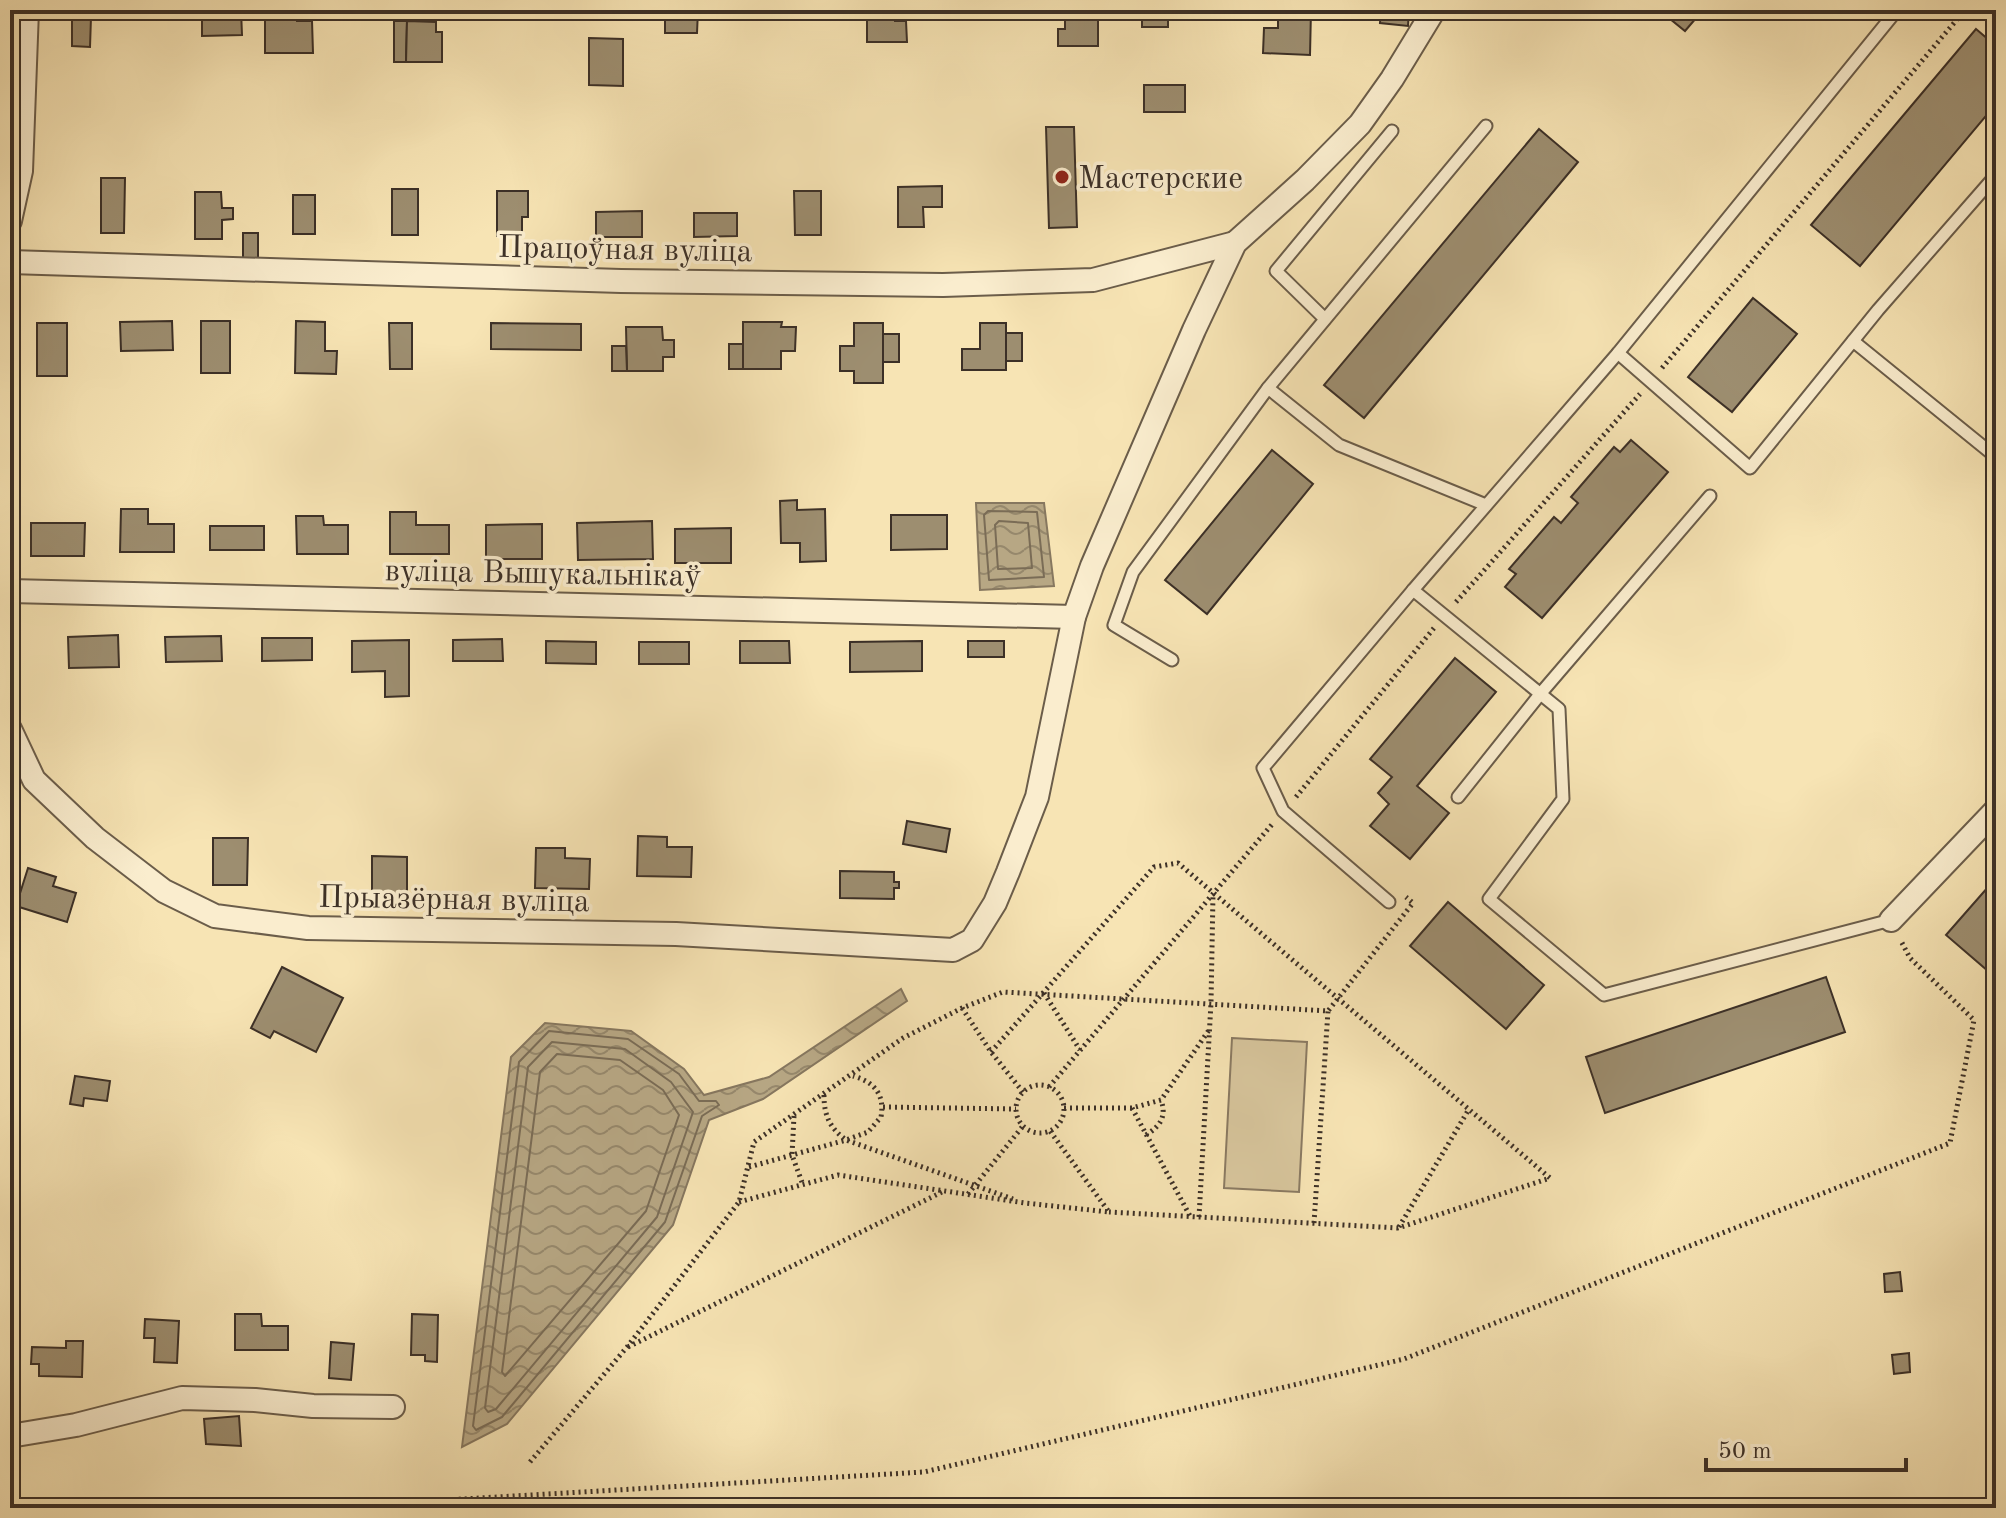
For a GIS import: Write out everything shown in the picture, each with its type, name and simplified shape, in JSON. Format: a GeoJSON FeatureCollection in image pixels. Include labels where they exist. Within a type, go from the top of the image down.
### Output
{"type":"FeatureCollection","features":[{"type":"Feature","properties":{"kind":"street"},"geometry":{"type":"LineString","coordinates":[[10,221],[21,171],[27,10]]}},
{"type":"Feature","properties":{"kind":"street"},"geometry":{"type":"LineString","coordinates":[[1074,617],[1143,446],[1235,243],[1305,180],[1360,124],[1434,10]]}},
{"type":"Feature","properties":{"kind":"street","name":"Працоўная вуліца"},"geometry":{"type":"LineString","coordinates":[[10,262],[621,281],[943,285],[1093,280],[1235,243]]}},
{"type":"Feature","properties":{"kind":"street","name":"вуліца Вышукальнікаў"},"geometry":{"type":"LineString","coordinates":[[10,591],[1074,617]]}},
{"type":"Feature","properties":{"kind":"street","name":"Прыазёрная вуліца"},"geometry":{"type":"LineString","coordinates":[[10,729],[34,780],[95,838],[164,891],[215,916],[308,928],[676,934],[953,950],[972,940],[995,903],[1037,797],[1074,617]]}},
{"type":"Feature","properties":{"kind":"street"},"geometry":{"type":"LineString","coordinates":[[1891,920],[1996,810]]}},
{"type":"Feature","properties":{"kind":"street"},"geometry":{"type":"LineString","coordinates":[[10,1436],[76,1425],[182,1398],[255,1400],[313,1406],[393,1407]]}},
{"type":"Feature","properties":{"kind":"lane"},"geometry":{"type":"LineString","coordinates":[[1389,902],[1283,811],[1263,768],[1618,353],[1897,10]]}},
{"type":"Feature","properties":{"kind":"lane"},"geometry":{"type":"LineString","coordinates":[[1172,660],[1114,625],[1133,572],[1268,388],[1486,126]]}},
{"type":"Feature","properties":{"kind":"lane"},"geometry":{"type":"LineString","coordinates":[[1325,319],[1276,271],[1392,131]]}},
{"type":"Feature","properties":{"kind":"lane"},"geometry":{"type":"LineString","coordinates":[[1618,353],[1750,468],[1853,341],[1996,175]]}},
{"type":"Feature","properties":{"kind":"lane"},"geometry":{"type":"LineString","coordinates":[[1853,341],[1996,457]]}},
{"type":"Feature","properties":{"kind":"lane"},"geometry":{"type":"LineString","coordinates":[[1268,388],[1339,445],[1486,505]]}},
{"type":"Feature","properties":{"kind":"lane"},"geometry":{"type":"LineString","coordinates":[[1458,797],[1541,693],[1710,496]]}},
{"type":"Feature","properties":{"kind":"lane"},"geometry":{"type":"LineString","coordinates":[[1413,590],[1559,709],[1563,799],[1489,899],[1604,995],[1891,920]]}},
{"type":"Feature","properties":{"kind":"path"},"geometry":{"type":"LineString","coordinates":[[1049,1087],[1444,615],[1650,382],[1965,10]]}},
{"type":"Feature","properties":{"kind":"path"},"geometry":{"type":"LineString","coordinates":[[739,1202],[838,1175],[1025,1203],[1109,1212],[1398,1228],[1550,1178],[1178,863],[1154,867],[991,1052]]}},
{"type":"Feature","properties":{"kind":"path"},"geometry":{"type":"LineString","coordinates":[[1199,1217],[1211,1003],[1213,893]]}},
{"type":"Feature","properties":{"kind":"path"},"geometry":{"type":"LineString","coordinates":[[1314,1223],[1328,1011],[1413,903],[1401,893]]}},
{"type":"Feature","properties":{"kind":"path"},"geometry":{"type":"LineString","coordinates":[[309,1508],[924,1472],[1404,1359],[1950,1143],[1974,1020],[1910,958],[1891,920]]}},
{"type":"Feature","properties":{"kind":"path"},"geometry":{"type":"LineString","coordinates":[[530,1462],[627,1347],[739,1202],[754,1142],[903,1038],[962,1008],[1003,992],[1328,1011]]}},
{"type":"Feature","properties":{"kind":"path"},"geometry":{"type":"LineString","coordinates":[[1043,992],[1080,1050]]}},
{"type":"Feature","properties":{"kind":"path"},"geometry":{"type":"LineString","coordinates":[[962,1008],[1023,1092]]}},
{"type":"Feature","properties":{"kind":"path"},"geometry":{"type":"LineString","coordinates":[[1064,1108],[1132,1108],[1161,1100],[1209,1029]]}},
{"type":"Feature","properties":{"kind":"path"},"geometry":{"type":"LineString","coordinates":[[748,1167],[858,1138],[876,1126],[883,1107],[876,1088],[869,1081],[852,1076]]}},
{"type":"Feature","properties":{"kind":"path"},"geometry":{"type":"LineString","coordinates":[[1031,1087],[1049,1087],[1057,1092],[1064,1108],[1057,1126],[1040,1133],[1023,1126],[1016,1109],[1023,1092],[1031,1087]]}},
{"type":"Feature","properties":{"kind":"path"},"geometry":{"type":"LineString","coordinates":[[824,1095],[825,1116],[846,1140],[1025,1203]]}},
{"type":"Feature","properties":{"kind":"path"},"geometry":{"type":"LineString","coordinates":[[1146,1135],[1163,1118],[1161,1100]]}},
{"type":"Feature","properties":{"kind":"path"},"geometry":{"type":"LineString","coordinates":[[883,1107],[1016,1109]]}},
{"type":"Feature","properties":{"kind":"path"},"geometry":{"type":"LineString","coordinates":[[1132,1108],[1190,1216]]}},
{"type":"Feature","properties":{"kind":"path"},"geometry":{"type":"LineString","coordinates":[[1398,1228],[1469,1109]]}},
{"type":"Feature","properties":{"kind":"path"},"geometry":{"type":"LineString","coordinates":[[794,1115],[792,1155],[803,1185]]}},
{"type":"Feature","properties":{"kind":"path"},"geometry":{"type":"LineString","coordinates":[[967,1194],[1023,1126]]}},
{"type":"Feature","properties":{"kind":"path"},"geometry":{"type":"LineString","coordinates":[[1050,1131],[1109,1212]]}},
{"type":"Feature","properties":{"kind":"path"},"geometry":{"type":"LineString","coordinates":[[627,1347],[943,1191]]}},
{"type":"Feature","properties":{"kind":"path"},"geometry":{"type":"LineString","coordinates":[[10,1505],[31,1508]]}},
{"type":"Feature","properties":{"kind":"shaded area"},"geometry":{"type":"Polygon","coordinates":[[[1232,1038],[1307,1042],[1299,1192],[1224,1188],[1232,1038]]]}},
{"type":"Feature","properties":{"kind":"water"},"geometry":{"type":"Polygon","coordinates":[[[976,503],[1044,503],[1054,586],[980,590],[976,503]]]}},
{"type":"Feature","properties":{"kind":"water"},"geometry":{"type":"Polygon","coordinates":[[[901,989],[907,1001],[763,1099],[709,1120],[673,1225],[507,1424],[462,1447],[511,1057],[545,1023],[631,1031],[684,1069],[704,1095],[769,1077],[901,989]]]}},
{"type":"Feature","properties":{"kind":"building"},"geometry":{"type":"Polygon","coordinates":[[[72,10],[120,10],[120,18],[91,17],[90,47],[72,46],[72,10]]]}},
{"type":"Feature","properties":{"kind":"building"},"geometry":{"type":"Polygon","coordinates":[[[208,10],[241,10],[242,35],[202,36],[202,17],[208,17],[208,10]]]}},
{"type":"Feature","properties":{"kind":"building"},"geometry":{"type":"Polygon","coordinates":[[[265,10],[297,10],[297,21],[312,21],[313,53],[265,53],[265,10]]]}},
{"type":"Feature","properties":{"kind":"building"},"geometry":{"type":"Polygon","coordinates":[[[665,10],[698,10],[697,33],[665,33],[665,10]]]}},
{"type":"Feature","properties":{"kind":"building"},"geometry":{"type":"Polygon","coordinates":[[[867,10],[895,10],[895,21],[906,21],[907,42],[867,42],[867,10]]]}},
{"type":"Feature","properties":{"kind":"building"},"geometry":{"type":"Polygon","coordinates":[[[945,10],[987,10],[987,13],[945,13],[945,10]]]}},
{"type":"Feature","properties":{"kind":"building"},"geometry":{"type":"Polygon","coordinates":[[[1065,10],[1098,10],[1098,46],[1058,46],[1058,29],[1065,29],[1065,10]]]}},
{"type":"Feature","properties":{"kind":"building"},"geometry":{"type":"Polygon","coordinates":[[[1142,10],[1168,10],[1168,27],[1142,27],[1142,10]]]}},
{"type":"Feature","properties":{"kind":"building"},"geometry":{"type":"Polygon","coordinates":[[[1278,10],[1311,10],[1310,55],[1263,53],[1264,28],[1278,28],[1278,10]]]}},
{"type":"Feature","properties":{"kind":"building"},"geometry":{"type":"Polygon","coordinates":[[[1381,10],[1409,10],[1408,26],[1380,23],[1381,10]]]}},
{"type":"Feature","properties":{"kind":"building"},"geometry":{"type":"Polygon","coordinates":[[[1659,10],[1703,10],[1685,31],[1659,10]]]}},
{"type":"Feature","properties":{"kind":"building"},"geometry":{"type":"Polygon","coordinates":[[[394,21],[407,21],[406,62],[394,62],[394,21]]]}},
{"type":"Feature","properties":{"kind":"building"},"geometry":{"type":"Polygon","coordinates":[[[407,21],[436,22],[436,32],[442,32],[442,62],[406,62],[407,21]]]}},
{"type":"Feature","properties":{"kind":"building"},"geometry":{"type":"Polygon","coordinates":[[[1976,29],[1996,46],[1996,104],[1860,266],[1811,225],[1976,29]]]}},
{"type":"Feature","properties":{"kind":"building"},"geometry":{"type":"Polygon","coordinates":[[[589,38],[623,39],[623,86],[589,85],[589,38]]]}},
{"type":"Feature","properties":{"kind":"building"},"geometry":{"type":"Polygon","coordinates":[[[1144,85],[1185,85],[1185,112],[1144,112],[1144,85]]]}},
{"type":"Feature","properties":{"kind":"building","name":"Мастерские"},"geometry":{"type":"Polygon","coordinates":[[[1046,127],[1074,127],[1077,227],[1049,228],[1046,127]]]}},
{"type":"Feature","properties":{"kind":"building"},"geometry":{"type":"Polygon","coordinates":[[[1539,129],[1578,162],[1364,418],[1324,385],[1539,129]]]}},
{"type":"Feature","properties":{"kind":"building"},"geometry":{"type":"Polygon","coordinates":[[[101,178],[125,178],[124,233],[101,233],[101,178]]]}},
{"type":"Feature","properties":{"kind":"building"},"geometry":{"type":"Polygon","coordinates":[[[942,186],[942,207],[923,207],[924,227],[898,227],[898,187],[942,186]]]}},
{"type":"Feature","properties":{"kind":"building"},"geometry":{"type":"Polygon","coordinates":[[[392,189],[418,189],[418,235],[392,235],[392,189]]]}},
{"type":"Feature","properties":{"kind":"building"},"geometry":{"type":"Polygon","coordinates":[[[497,191],[528,191],[528,217],[522,217],[522,236],[497,236],[497,191]]]}},
{"type":"Feature","properties":{"kind":"building"},"geometry":{"type":"Polygon","coordinates":[[[794,191],[821,191],[821,235],[795,235],[794,191]]]}},
{"type":"Feature","properties":{"kind":"building"},"geometry":{"type":"Polygon","coordinates":[[[195,192],[221,192],[222,208],[233,208],[233,219],[222,220],[222,239],[195,239],[195,192]]]}},
{"type":"Feature","properties":{"kind":"building"},"geometry":{"type":"Polygon","coordinates":[[[293,195],[315,195],[315,234],[293,234],[293,195]]]}},
{"type":"Feature","properties":{"kind":"building"},"geometry":{"type":"Polygon","coordinates":[[[642,211],[642,237],[596,237],[596,212],[642,211]]]}},
{"type":"Feature","properties":{"kind":"building"},"geometry":{"type":"Polygon","coordinates":[[[694,213],[737,213],[737,236],[694,237],[694,213]]]}},
{"type":"Feature","properties":{"kind":"building"},"geometry":{"type":"Polygon","coordinates":[[[243,233],[258,233],[258,260],[243,260],[243,233]]]}},
{"type":"Feature","properties":{"kind":"building"},"geometry":{"type":"Polygon","coordinates":[[[1753,298],[1797,334],[1732,412],[1688,377],[1753,298]]]}},
{"type":"Feature","properties":{"kind":"building"},"geometry":{"type":"Polygon","coordinates":[[[172,321],[173,350],[121,351],[120,322],[172,321]]]}},
{"type":"Feature","properties":{"kind":"building"},"geometry":{"type":"Polygon","coordinates":[[[201,321],[230,321],[230,373],[201,373],[201,321]]]}},
{"type":"Feature","properties":{"kind":"building"},"geometry":{"type":"Polygon","coordinates":[[[296,321],[325,322],[325,351],[337,351],[336,374],[295,373],[296,321]]]}},
{"type":"Feature","properties":{"kind":"building"},"geometry":{"type":"Polygon","coordinates":[[[743,322],[782,322],[781,327],[796,327],[795,351],[781,351],[781,369],[743,369],[743,322]]]}},
{"type":"Feature","properties":{"kind":"building"},"geometry":{"type":"Polygon","coordinates":[[[37,323],[67,323],[67,376],[37,376],[37,323]]]}},
{"type":"Feature","properties":{"kind":"building"},"geometry":{"type":"Polygon","coordinates":[[[389,323],[412,323],[412,369],[390,369],[389,323]]]}},
{"type":"Feature","properties":{"kind":"building"},"geometry":{"type":"Polygon","coordinates":[[[491,323],[581,324],[581,350],[491,349],[491,323]]]}},
{"type":"Feature","properties":{"kind":"building"},"geometry":{"type":"Polygon","coordinates":[[[854,323],[883,323],[883,383],[854,383],[854,371],[840,371],[840,346],[854,346],[854,323]]]}},
{"type":"Feature","properties":{"kind":"building"},"geometry":{"type":"Polygon","coordinates":[[[980,323],[1006,323],[1006,370],[962,370],[962,349],[980,349],[980,323]]]}},
{"type":"Feature","properties":{"kind":"building"},"geometry":{"type":"Polygon","coordinates":[[[626,327],[662,327],[663,340],[674,340],[674,357],[663,357],[663,371],[627,371],[626,327]]]}},
{"type":"Feature","properties":{"kind":"building"},"geometry":{"type":"Polygon","coordinates":[[[1006,333],[1022,333],[1022,361],[1006,361],[1006,333]]]}},
{"type":"Feature","properties":{"kind":"building"},"geometry":{"type":"Polygon","coordinates":[[[883,334],[899,334],[899,362],[883,362],[883,334]]]}},
{"type":"Feature","properties":{"kind":"building"},"geometry":{"type":"Polygon","coordinates":[[[729,344],[743,344],[743,369],[729,369],[729,344]]]}},
{"type":"Feature","properties":{"kind":"building"},"geometry":{"type":"Polygon","coordinates":[[[612,346],[626,346],[627,371],[612,371],[612,346]]]}},
{"type":"Feature","properties":{"kind":"building"},"geometry":{"type":"Polygon","coordinates":[[[1631,440],[1668,472],[1542,618],[1505,587],[1516,574],[1509,569],[1554,517],[1561,523],[1578,503],[1571,497],[1614,447],[1620,452],[1631,440]]]}},
{"type":"Feature","properties":{"kind":"building"},"geometry":{"type":"Polygon","coordinates":[[[1272,450],[1313,484],[1207,614],[1165,580],[1272,450]]]}},
{"type":"Feature","properties":{"kind":"building"},"geometry":{"type":"Polygon","coordinates":[[[797,500],[797,510],[825,509],[826,561],[800,562],[800,543],[781,543],[780,501],[797,500]]]}},
{"type":"Feature","properties":{"kind":"building"},"geometry":{"type":"Polygon","coordinates":[[[121,509],[148,509],[148,524],[174,524],[174,552],[120,552],[121,509]]]}},
{"type":"Feature","properties":{"kind":"building"},"geometry":{"type":"Polygon","coordinates":[[[390,512],[416,512],[416,525],[449,525],[449,554],[390,554],[390,512]]]}},
{"type":"Feature","properties":{"kind":"building"},"geometry":{"type":"Polygon","coordinates":[[[891,515],[947,515],[947,549],[891,550],[891,515]]]}},
{"type":"Feature","properties":{"kind":"building"},"geometry":{"type":"Polygon","coordinates":[[[296,516],[323,516],[324,525],[348,525],[348,554],[297,554],[296,516]]]}},
{"type":"Feature","properties":{"kind":"building"},"geometry":{"type":"Polygon","coordinates":[[[652,521],[653,559],[578,560],[577,523],[652,521]]]}},
{"type":"Feature","properties":{"kind":"building"},"geometry":{"type":"Polygon","coordinates":[[[31,523],[85,523],[84,556],[31,556],[31,523]]]}},
{"type":"Feature","properties":{"kind":"building"},"geometry":{"type":"Polygon","coordinates":[[[542,524],[542,559],[486,559],[486,525],[542,524]]]}},
{"type":"Feature","properties":{"kind":"building"},"geometry":{"type":"Polygon","coordinates":[[[210,526],[264,526],[264,550],[210,550],[210,526]]]}},
{"type":"Feature","properties":{"kind":"building"},"geometry":{"type":"Polygon","coordinates":[[[731,528],[731,563],[675,563],[675,529],[731,528]]]}},
{"type":"Feature","properties":{"kind":"building"},"geometry":{"type":"Polygon","coordinates":[[[118,635],[119,667],[69,668],[68,637],[118,635]]]}},
{"type":"Feature","properties":{"kind":"building"},"geometry":{"type":"Polygon","coordinates":[[[221,636],[222,661],[166,662],[165,637],[221,636]]]}},
{"type":"Feature","properties":{"kind":"building"},"geometry":{"type":"Polygon","coordinates":[[[262,638],[312,638],[312,660],[262,661],[262,638]]]}},
{"type":"Feature","properties":{"kind":"building"},"geometry":{"type":"Polygon","coordinates":[[[502,639],[503,661],[453,661],[453,640],[502,639]]]}},
{"type":"Feature","properties":{"kind":"building"},"geometry":{"type":"Polygon","coordinates":[[[409,640],[409,696],[385,697],[385,671],[352,672],[352,641],[409,640]]]}},
{"type":"Feature","properties":{"kind":"building"},"geometry":{"type":"Polygon","coordinates":[[[546,641],[596,642],[596,664],[546,663],[546,641]]]}},
{"type":"Feature","properties":{"kind":"building"},"geometry":{"type":"Polygon","coordinates":[[[740,641],[789,641],[790,663],[740,663],[740,641]]]}},
{"type":"Feature","properties":{"kind":"building"},"geometry":{"type":"Polygon","coordinates":[[[922,641],[922,671],[850,672],[850,642],[922,641]]]}},
{"type":"Feature","properties":{"kind":"building"},"geometry":{"type":"Polygon","coordinates":[[[968,641],[1004,641],[1004,657],[968,657],[968,641]]]}},
{"type":"Feature","properties":{"kind":"building"},"geometry":{"type":"Polygon","coordinates":[[[639,642],[689,642],[689,664],[639,664],[639,642]]]}},
{"type":"Feature","properties":{"kind":"building"},"geometry":{"type":"Polygon","coordinates":[[[1455,658],[1496,692],[1417,786],[1449,813],[1410,859],[1370,826],[1389,804],[1378,793],[1392,777],[1370,759],[1455,658]]]}},
{"type":"Feature","properties":{"kind":"building"},"geometry":{"type":"Polygon","coordinates":[[[907,821],[950,829],[946,852],[903,844],[907,821]]]}},
{"type":"Feature","properties":{"kind":"building"},"geometry":{"type":"Polygon","coordinates":[[[638,836],[667,837],[667,847],[692,847],[691,877],[637,876],[638,836]]]}},
{"type":"Feature","properties":{"kind":"building"},"geometry":{"type":"Polygon","coordinates":[[[213,838],[248,838],[247,885],[213,885],[213,838]]]}},
{"type":"Feature","properties":{"kind":"building"},"geometry":{"type":"Polygon","coordinates":[[[536,848],[565,848],[565,858],[590,859],[589,889],[535,888],[536,848]]]}},
{"type":"Feature","properties":{"kind":"building"},"geometry":{"type":"Polygon","coordinates":[[[372,856],[407,857],[407,903],[372,903],[372,856]]]}},
{"type":"Feature","properties":{"kind":"building"},"geometry":{"type":"Polygon","coordinates":[[[28,868],[56,877],[53,886],[76,893],[67,922],[16,906],[28,868]]]}},
{"type":"Feature","properties":{"kind":"building"},"geometry":{"type":"Polygon","coordinates":[[[840,871],[894,872],[894,882],[899,882],[899,888],[894,888],[894,899],[840,898],[840,871]]]}},
{"type":"Feature","properties":{"kind":"building"},"geometry":{"type":"Polygon","coordinates":[[[1996,878],[1996,962],[1988,971],[1946,935],[1996,878]]]}},
{"type":"Feature","properties":{"kind":"building"},"geometry":{"type":"Polygon","coordinates":[[[1448,902],[1544,985],[1506,1029],[1410,946],[1448,902]]]}},
{"type":"Feature","properties":{"kind":"building"},"geometry":{"type":"Polygon","coordinates":[[[282,967],[343,998],[316,1052],[274,1031],[270,1038],[251,1028],[282,967]]]}},
{"type":"Feature","properties":{"kind":"building"},"geometry":{"type":"Polygon","coordinates":[[[1826,977],[1845,1032],[1605,1113],[1586,1057],[1826,977]]]}},
{"type":"Feature","properties":{"kind":"building"},"geometry":{"type":"Polygon","coordinates":[[[75,1076],[110,1081],[107,1101],[84,1098],[83,1106],[70,1104],[75,1076]]]}},
{"type":"Feature","properties":{"kind":"building"},"geometry":{"type":"Polygon","coordinates":[[[1900,1272],[1902,1291],[1885,1292],[1884,1274],[1900,1272]]]}},
{"type":"Feature","properties":{"kind":"building"},"geometry":{"type":"Polygon","coordinates":[[[235,1314],[261,1314],[262,1326],[288,1326],[288,1350],[235,1350],[235,1314]]]}},
{"type":"Feature","properties":{"kind":"building"},"geometry":{"type":"Polygon","coordinates":[[[412,1314],[438,1315],[437,1362],[425,1361],[425,1355],[411,1355],[412,1314]]]}},
{"type":"Feature","properties":{"kind":"building"},"geometry":{"type":"Polygon","coordinates":[[[145,1319],[179,1321],[177,1363],[154,1362],[155,1338],[144,1338],[145,1319]]]}},
{"type":"Feature","properties":{"kind":"building"},"geometry":{"type":"Polygon","coordinates":[[[66,1341],[83,1341],[82,1377],[39,1376],[39,1364],[31,1364],[32,1347],[66,1348],[66,1341]]]}},
{"type":"Feature","properties":{"kind":"building"},"geometry":{"type":"Polygon","coordinates":[[[331,1342],[354,1344],[351,1380],[329,1378],[331,1342]]]}},
{"type":"Feature","properties":{"kind":"building"},"geometry":{"type":"Polygon","coordinates":[[[1909,1353],[1910,1372],[1894,1374],[1892,1355],[1909,1353]]]}},
{"type":"Feature","properties":{"kind":"building"},"geometry":{"type":"Polygon","coordinates":[[[239,1416],[241,1446],[206,1444],[204,1419],[239,1416]]]}},
{"type":"Feature","properties":{"kind":"place","name":"Мастерские"},"geometry":{"type":"Point","coordinates":[1062,177]}}]}
